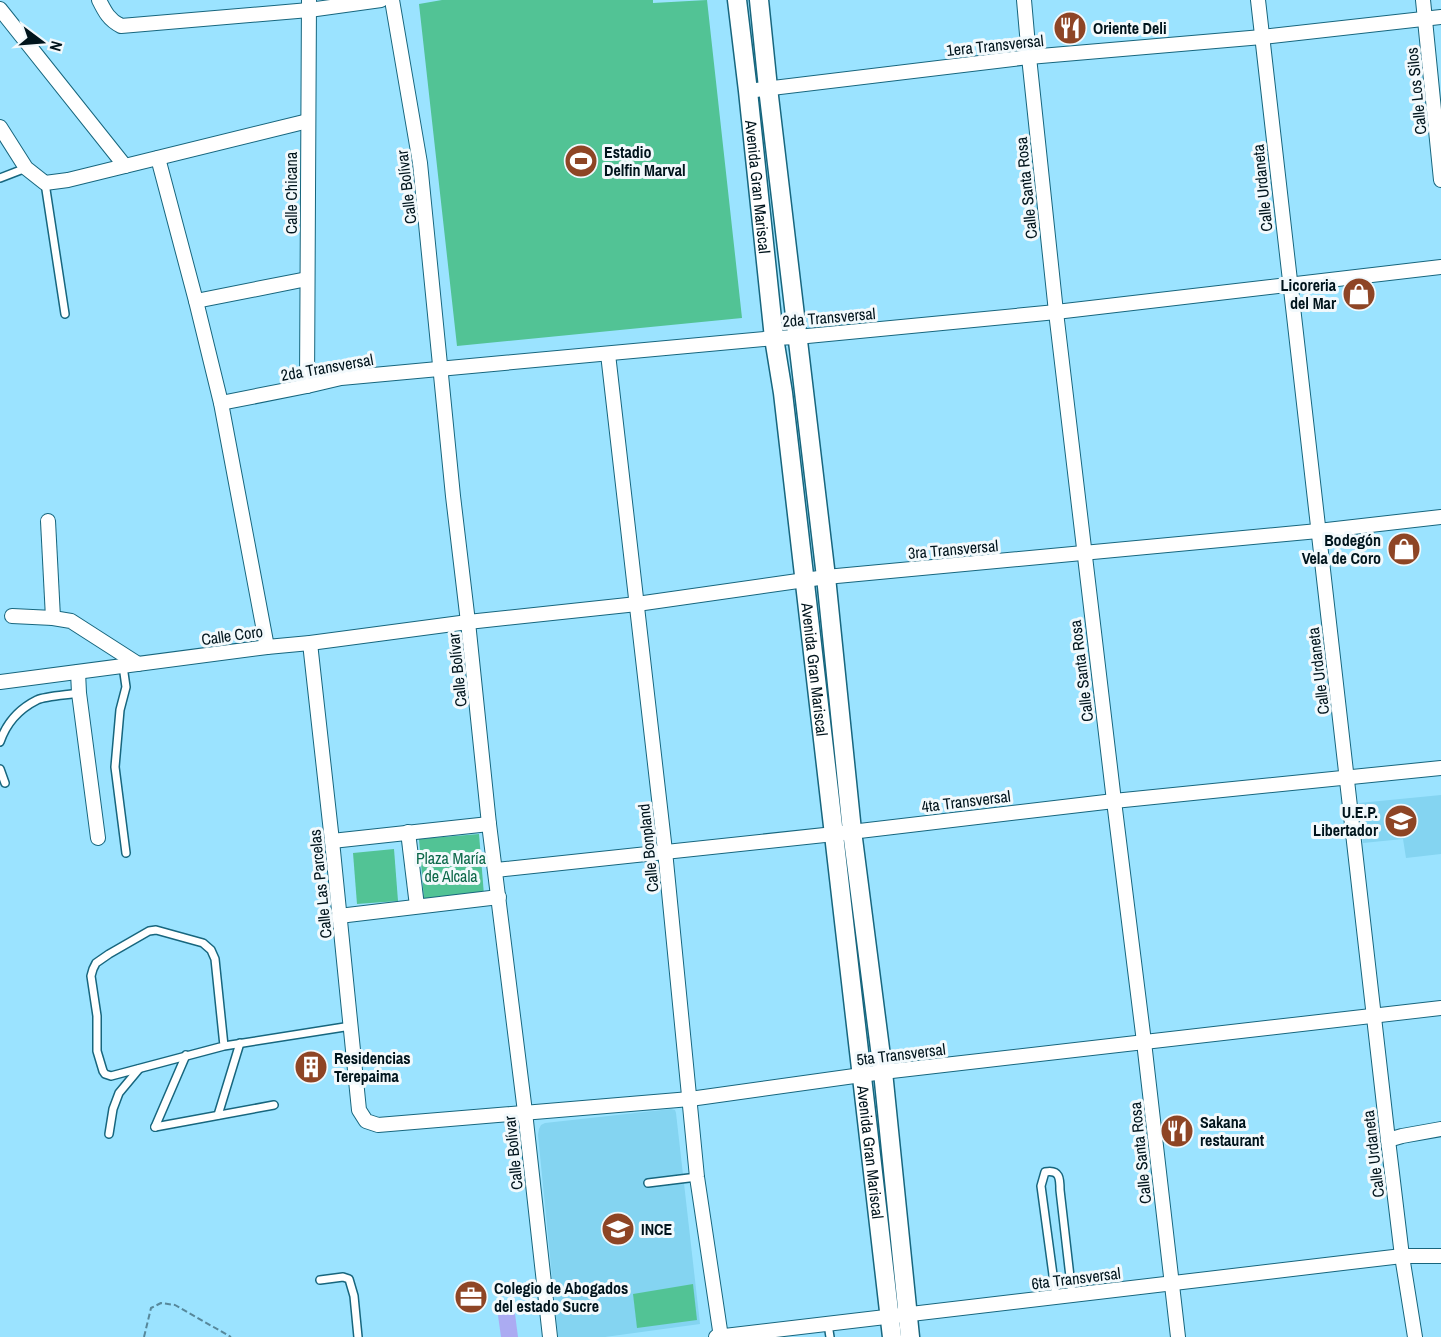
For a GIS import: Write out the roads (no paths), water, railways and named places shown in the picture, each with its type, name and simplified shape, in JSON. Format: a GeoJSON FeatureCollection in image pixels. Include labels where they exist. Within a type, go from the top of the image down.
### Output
{"type":"FeatureCollection","features":[{"type":"Feature","properties":{"kind":"street"},"geometry":{"type":"LineString","coordinates":[[99,0],[113,22],[121,26],[309,5],[381,0]]}},
{"type":"Feature","properties":{"kind":"street","name":"Calle Bolívar"},"geometry":{"type":"LineString","coordinates":[[392,0],[420,163],[489,824],[550,1337]]}},
{"type":"Feature","properties":{"kind":"street","name":"Avenida Gran Mariscal"},"geometry":{"type":"LineString","coordinates":[[737,0],[774,338],[783,393],[804,580],[883,1072],[899,1316],[892,1337]]}},
{"type":"Feature","properties":{"kind":"street","name":"Avenida Gran Mariscal"},"geometry":{"type":"LineString","coordinates":[[759,0],[826,577],[861,1076],[899,1316],[910,1337]]}},
{"type":"Feature","properties":{"kind":"street","name":"Calle Santa Rosa"},"geometry":{"type":"LineString","coordinates":[[1024,0],[1056,312],[1178,1337]]}},
{"type":"Feature","properties":{"kind":"street","name":"Calle Urdaneta"},"geometry":{"type":"LineString","coordinates":[[1258,0],[1388,1140],[1402,1256],[1415,1337]]}},
{"type":"Feature","properties":{"kind":"street","name":"Calle Los Silos"},"geometry":{"type":"LineString","coordinates":[[1423,0],[1441,180]]}},
{"type":"Feature","properties":{"kind":"street","name":"Calle Chicana"},"geometry":{"type":"LineString","coordinates":[[307,386],[309,5]]}},
{"type":"Feature","properties":{"kind":"street"},"geometry":{"type":"LineString","coordinates":[[0,9],[125,166]]}},
{"type":"Feature","properties":{"kind":"street","name":"1era Transversal"},"geometry":{"type":"LineString","coordinates":[[748,91],[1029,57],[1262,37],[1441,17]]}},
{"type":"Feature","properties":{"kind":"street"},"geometry":{"type":"LineString","coordinates":[[0,127],[26,168],[45,183],[68,180],[308,120]]}},
{"type":"Feature","properties":{"kind":"street"},"geometry":{"type":"LineString","coordinates":[[158,158],[222,403],[267,647]]}},
{"type":"Feature","properties":{"kind":"street","name":"2da Transversal"},"geometry":{"type":"LineString","coordinates":[[222,403],[341,378],[774,338],[797,338],[1056,312],[1441,267]]}},
{"type":"Feature","properties":{"kind":"street"},"geometry":{"type":"LineString","coordinates":[[196,301],[307,279]]}},
{"type":"Feature","properties":{"kind":"street","name":"Calle Bonpland"},"geometry":{"type":"LineString","coordinates":[[608,354],[665,852],[697,1177],[721,1337]]}},
{"type":"Feature","properties":{"kind":"street","name":"3ra Transversal"},"geometry":{"type":"LineString","coordinates":[[468,622],[637,604],[826,577],[1084,554],[1441,517]]}},
{"type":"Feature","properties":{"kind":"street"},"geometry":{"type":"LineString","coordinates":[[48,521],[53,618]]}},
{"type":"Feature","properties":{"kind":"street"},"geometry":{"type":"LineString","coordinates":[[12,616],[71,621],[138,664]]}},
{"type":"Feature","properties":{"kind":"street","name":"Calle Coro"},"geometry":{"type":"LineString","coordinates":[[0,682],[468,622]]}},
{"type":"Feature","properties":{"kind":"street","name":"Calle Las Parcelas"},"geometry":{"type":"LineString","coordinates":[[310,643],[360,1110],[366,1121]]}},
{"type":"Feature","properties":{"kind":"street"},"geometry":{"type":"LineString","coordinates":[[78,672],[98,838]]}},
{"type":"Feature","properties":{"kind":"street","name":"4ta Transversal"},"geometry":{"type":"LineString","coordinates":[[496,870],[1113,801],[1441,768]]}},
{"type":"Feature","properties":{"kind":"street"},"geometry":{"type":"LineString","coordinates":[[332,841],[489,824]]}},
{"type":"Feature","properties":{"kind":"street"},"geometry":{"type":"LineString","coordinates":[[408,832],[417,906]]}},
{"type":"Feature","properties":{"kind":"street"},"geometry":{"type":"LineString","coordinates":[[339,916],[499,897]]}},
{"type":"Feature","properties":{"kind":"street","name":"5ta Transversal"},"geometry":{"type":"LineString","coordinates":[[366,1121],[378,1125],[690,1099],[883,1072],[1441,1008]]}},
{"type":"Feature","properties":{"kind":"street"},"geometry":{"type":"LineString","coordinates":[[1388,1140],[1441,1130]]}},
{"type":"Feature","properties":{"kind":"street","name":"6ta Transversal"},"geometry":{"type":"LineString","coordinates":[[716,1337],[829,1330],[899,1316],[1072,1294],[1402,1256],[1441,1256]]}},
{"type":"Feature","properties":{"kind":"lane"},"geometry":{"type":"LineString","coordinates":[[0,178],[26,168]]}},
{"type":"Feature","properties":{"kind":"lane"},"geometry":{"type":"LineString","coordinates":[[45,183],[65,314]]}},
{"type":"Feature","properties":{"kind":"lane"},"geometry":{"type":"LineString","coordinates":[[123,666],[126,687],[120,710],[115,767],[126,853]]}},
{"type":"Feature","properties":{"kind":"lane"},"geometry":{"type":"LineString","coordinates":[[0,742],[3,732],[16,714],[38,699],[79,693]]}},
{"type":"Feature","properties":{"kind":"lane"},"geometry":{"type":"LineString","coordinates":[[0,769],[5,783]]}},
{"type":"Feature","properties":{"kind":"lane"},"geometry":{"type":"LineString","coordinates":[[224,1046],[215,959],[211,950],[203,943],[156,930],[149,931],[96,963],[91,976],[97,1016],[97,1051],[103,1071],[111,1076],[240,1042],[351,1026]]}},
{"type":"Feature","properties":{"kind":"lane"},"geometry":{"type":"LineString","coordinates":[[218,1116],[240,1042]]}},
{"type":"Feature","properties":{"kind":"lane"},"geometry":{"type":"LineString","coordinates":[[186,1055],[155,1127],[274,1106]]}},
{"type":"Feature","properties":{"kind":"lane"},"geometry":{"type":"LineString","coordinates":[[109,1134],[113,1109],[119,1093],[139,1069]]}},
{"type":"Feature","properties":{"kind":"lane"},"geometry":{"type":"LineString","coordinates":[[1056,1297],[1041,1186],[1045,1173],[1051,1171],[1060,1178],[1072,1294]]}},
{"type":"Feature","properties":{"kind":"lane"},"geometry":{"type":"LineString","coordinates":[[648,1183],[697,1177]]}},
{"type":"Feature","properties":{"kind":"lane"},"geometry":{"type":"LineString","coordinates":[[320,1280],[343,1277],[349,1279],[354,1296],[358,1337]]}},
{"type":"Feature","properties":{"kind":"place","name":"Oriente Deli"},"geometry":{"type":"Point","coordinates":[1070,28]}},
{"type":"Feature","properties":{"kind":"place","name":"Estadio Delfin Marval"},"geometry":{"type":"Point","coordinates":[581,161]}},
{"type":"Feature","properties":{"kind":"place","name":"Licoreria del Mar"},"geometry":{"type":"Point","coordinates":[1359,294]}},
{"type":"Feature","properties":{"kind":"place","name":"Bodegón Vela de Coro"},"geometry":{"type":"Point","coordinates":[1404,549]}},
{"type":"Feature","properties":{"kind":"place","name":"U.E.P. Libertador"},"geometry":{"type":"Point","coordinates":[1401,821]}},
{"type":"Feature","properties":{"kind":"place","name":"Residencias Terepaima"},"geometry":{"type":"Point","coordinates":[311,1067]}},
{"type":"Feature","properties":{"kind":"place","name":"Sakana restaurant"},"geometry":{"type":"Point","coordinates":[1177,1131]}},
{"type":"Feature","properties":{"kind":"place","name":"INCE"},"geometry":{"type":"Point","coordinates":[618,1229]}},
{"type":"Feature","properties":{"kind":"place","name":"Colegio de Abogados del estado Sucre"},"geometry":{"type":"Point","coordinates":[471,1297]}},
{"type":"Feature","properties":{"kind":"park label","name":"Plaza María de Alcala"},"geometry":{"type":"Point","coordinates":[451,867]}}]}
